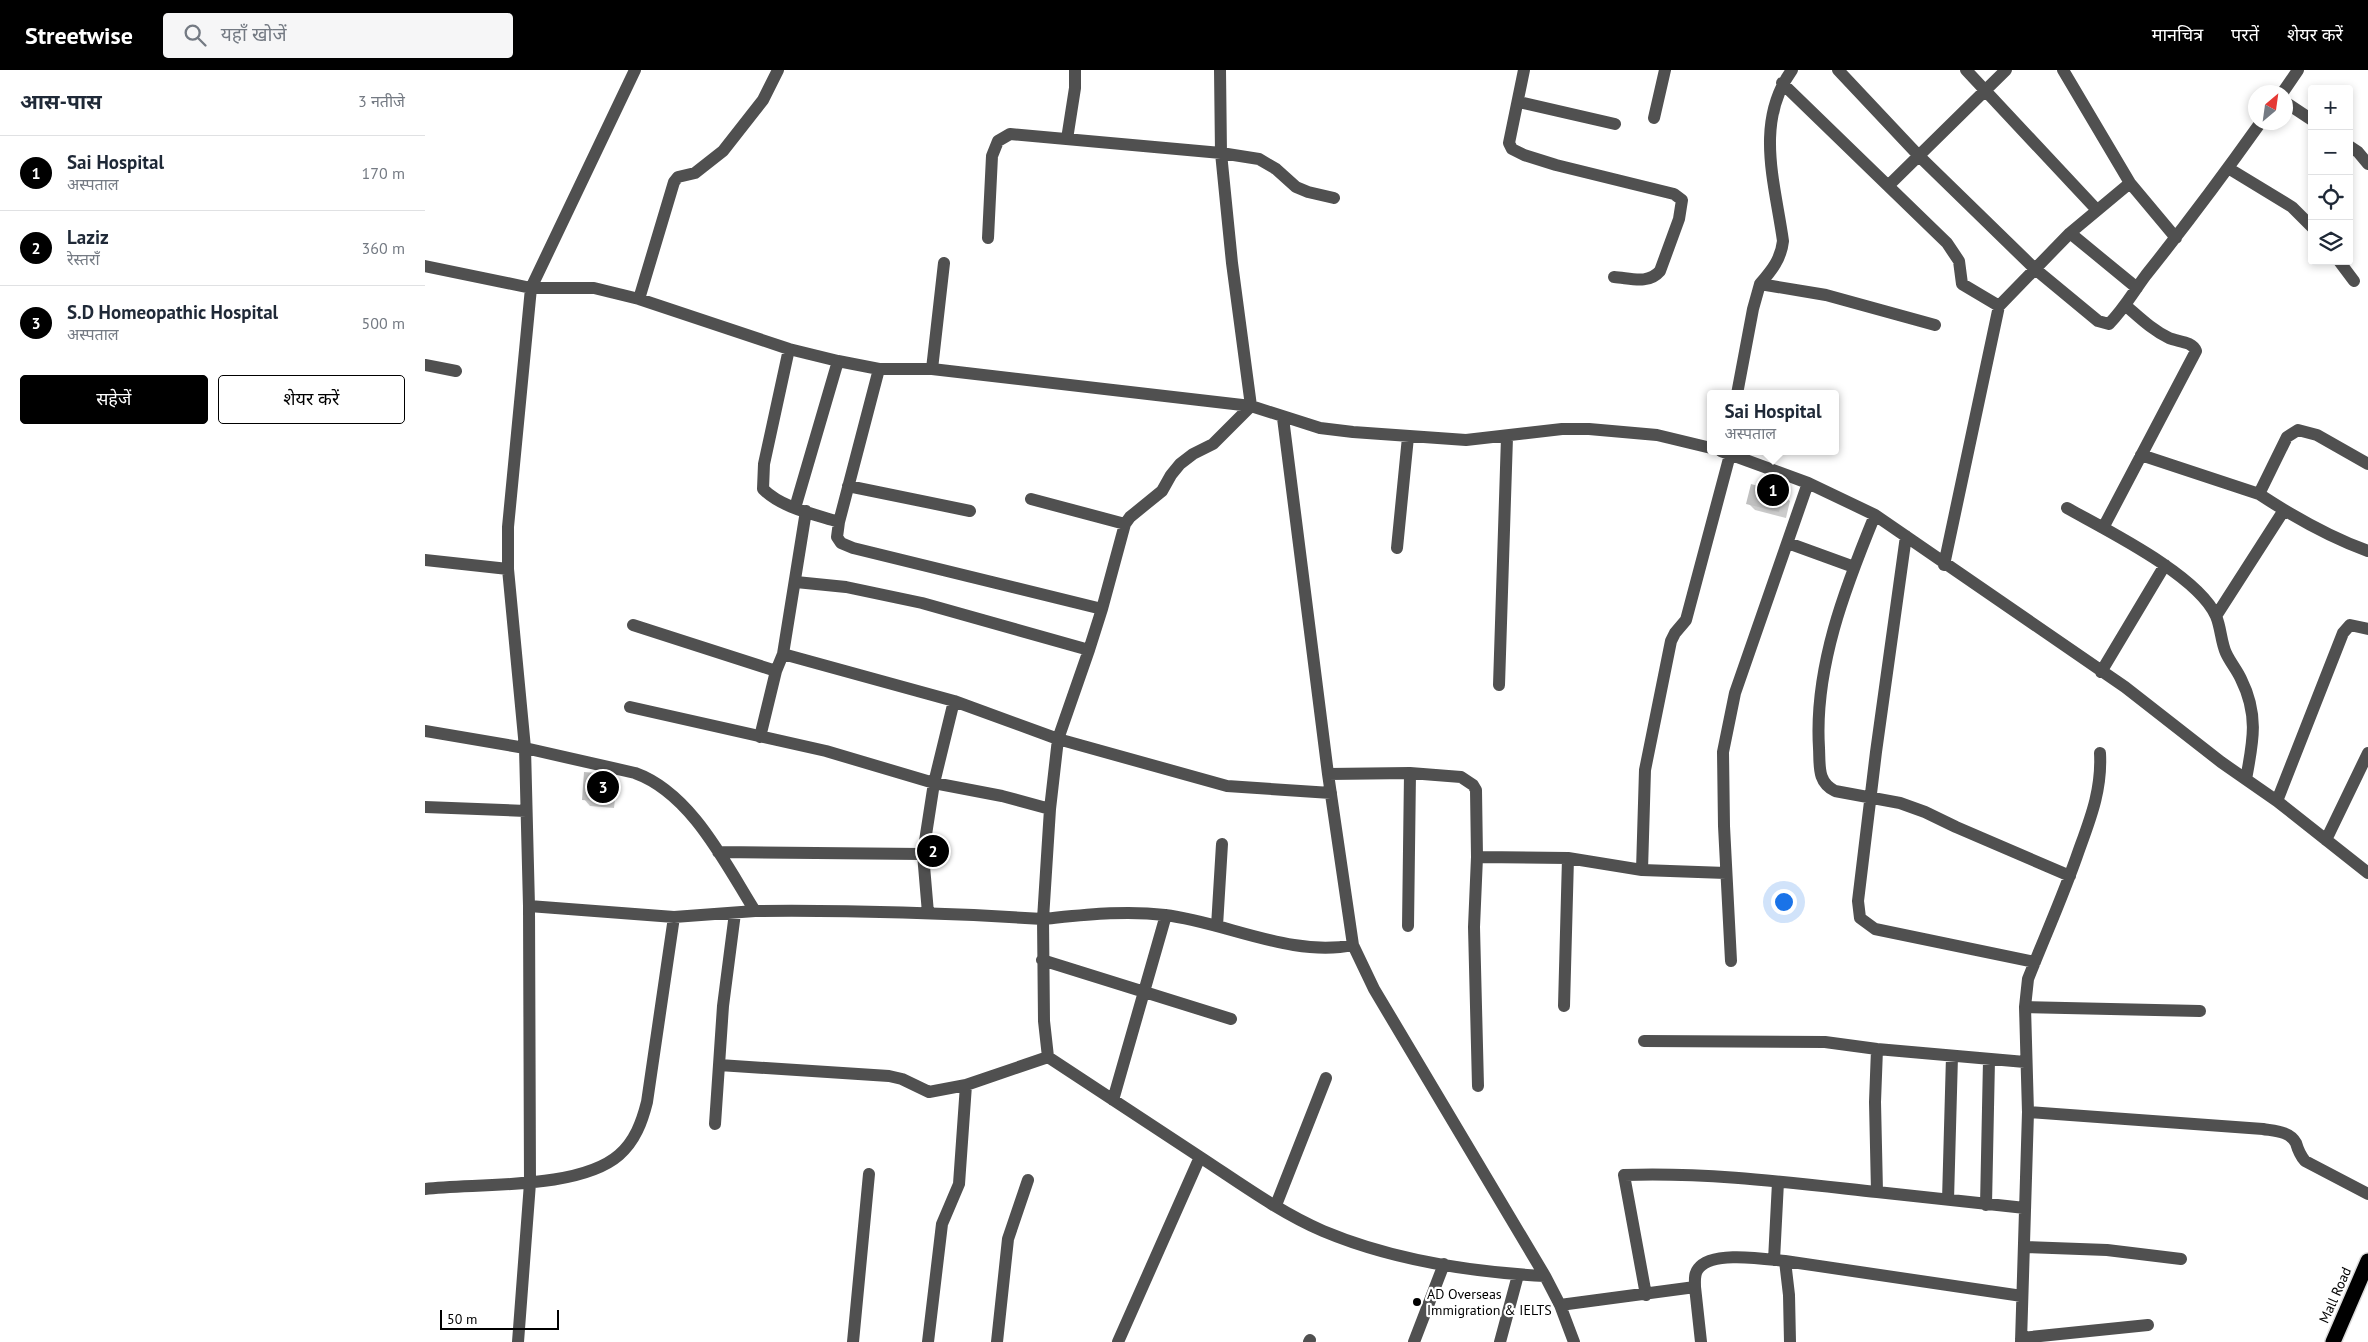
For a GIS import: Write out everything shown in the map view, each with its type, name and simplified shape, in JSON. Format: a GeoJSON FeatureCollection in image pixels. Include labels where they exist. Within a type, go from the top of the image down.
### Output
{"type":"FeatureCollection","features":[{"type":"Feature","properties":{"kind":"highway","name":"Mall Road"},"geometry":{"type":"LineString","coordinates":[[2333,1342],[2368,1261]]}},
{"type":"Feature","properties":{"kind":"street"},"geometry":{"type":"LineString","coordinates":[[518,1342],[530,1183],[529,906],[525,748],[508,570],[509,527],[531,288],[635,70]]}},
{"type":"Feature","properties":{"kind":"street"},"geometry":{"type":"LineString","coordinates":[[639,299],[674,182],[678,177],[695,173],[723,151],[763,100],[778,70]]}},
{"type":"Feature","properties":{"kind":"street"},"geometry":{"type":"LineString","coordinates":[[1067,140],[1075,88],[1075,70]]}},
{"type":"Feature","properties":{"kind":"street"},"geometry":{"type":"LineString","coordinates":[[1220,70],[1221,153],[1232,263],[1251,406]]}},
{"type":"Feature","properties":{"kind":"street"},"geometry":{"type":"LineString","coordinates":[[1524,70],[1519,102],[1509,143],[1516,152],[1571,169],[1674,194],[1682,200],[1679,219],[1660,271],[1647,280],[1614,277]]}},
{"type":"Feature","properties":{"kind":"street"},"geometry":{"type":"LineString","coordinates":[[1654,118],[1665,70]]}},
{"type":"Feature","properties":{"kind":"street"},"geometry":{"type":"LineString","coordinates":[[1738,390],[1753,309],[1760,284],[1779,258],[1783,241],[1768,143],[1770,125],[1782,83],[1792,70]]}},
{"type":"Feature","properties":{"kind":"street"},"geometry":{"type":"LineString","coordinates":[[1838,70],[1919,156],[2035,269],[2102,323],[2109,324],[2125,305],[2177,238],[2255,130]]}},
{"type":"Feature","properties":{"kind":"street"},"geometry":{"type":"LineString","coordinates":[[1966,70],[2097,210]]}},
{"type":"Feature","properties":{"kind":"street"},"geometry":{"type":"LineString","coordinates":[[1889,185],[1984,89],[2006,70]]}},
{"type":"Feature","properties":{"kind":"street"},"geometry":{"type":"LineString","coordinates":[[2063,70],[2130,183],[2177,238]]}},
{"type":"Feature","properties":{"kind":"street"},"geometry":{"type":"LineString","coordinates":[[2288,85],[2298,70]]}},
{"type":"Feature","properties":{"kind":"street"},"geometry":{"type":"LineString","coordinates":[[1782,83],[1889,185],[1953,251],[1959,261],[1962,284],[1999,306]]}},
{"type":"Feature","properties":{"kind":"street"},"geometry":{"type":"LineString","coordinates":[[1519,102],[1615,124]]}},
{"type":"Feature","properties":{"kind":"street"},"geometry":{"type":"LineString","coordinates":[[2293,107],[2308,117]]}},
{"type":"Feature","properties":{"kind":"street"},"geometry":{"type":"LineString","coordinates":[[988,238],[992,156],[998,141],[1010,134],[1221,153],[1267,162],[1296,187],[1334,198]]}},
{"type":"Feature","properties":{"kind":"street"},"geometry":{"type":"LineString","coordinates":[[2353,150],[2368,164]]}},
{"type":"Feature","properties":{"kind":"street"},"geometry":{"type":"LineString","coordinates":[[2228,168],[2292,207],[2308,224]]}},
{"type":"Feature","properties":{"kind":"street"},"geometry":{"type":"LineString","coordinates":[[1945,565],[1999,306],[2070,233],[2130,183]]}},
{"type":"Feature","properties":{"kind":"street"},"geometry":{"type":"LineString","coordinates":[[2070,233],[2137,288]]}},
{"type":"Feature","properties":{"kind":"street"},"geometry":{"type":"LineString","coordinates":[[932,369],[944,263]]}},
{"type":"Feature","properties":{"kind":"street"},"geometry":{"type":"LineString","coordinates":[[2342,265],[2354,281]]}},
{"type":"Feature","properties":{"kind":"street"},"geometry":{"type":"LineString","coordinates":[[425,266],[531,288],[594,288],[639,299],[789,349],[838,361],[879,368],[932,369],[1251,406],[1283,418],[1320,428],[1408,437],[1465,440],[1507,437],[1562,429],[1589,429],[1657,435],[1690,441],[1707,447]]}},
{"type":"Feature","properties":{"kind":"street"},"geometry":{"type":"LineString","coordinates":[[1760,284],[1826,295],[1935,326]]}},
{"type":"Feature","properties":{"kind":"street"},"geometry":{"type":"LineString","coordinates":[[2103,528],[2196,351],[2189,344],[2171,339],[2155,331],[2125,305]]}},
{"type":"Feature","properties":{"kind":"street"},"geometry":{"type":"LineString","coordinates":[[789,349],[762,478],[763,489],[769,495],[801,509],[839,522]]}},
{"type":"Feature","properties":{"kind":"street"},"geometry":{"type":"LineString","coordinates":[[760,737],[776,672],[783,654],[796,582],[801,509],[838,361]]}},
{"type":"Feature","properties":{"kind":"street"},"geometry":{"type":"LineString","coordinates":[[425,365],[456,371]]}},
{"type":"Feature","properties":{"kind":"street"},"geometry":{"type":"LineString","coordinates":[[879,368],[839,522],[837,537],[847,546],[1102,609]]}},
{"type":"Feature","properties":{"kind":"street"},"geometry":{"type":"LineString","coordinates":[[1048,1057],[1042,960],[1043,919],[1050,808],[1058,739],[1102,609],[1125,524],[1130,517],[1162,491],[1180,464],[1193,454],[1213,444],[1251,406]]}},
{"type":"Feature","properties":{"kind":"street"},"geometry":{"type":"LineString","coordinates":[[1283,418],[1328,774],[1353,945],[1374,989],[1545,1276],[1560,1305],[1574,1342]]}},
{"type":"Feature","properties":{"kind":"street"},"geometry":{"type":"LineString","coordinates":[[2259,494],[2287,437],[2298,430],[2317,435],[2368,464]]}},
{"type":"Feature","properties":{"kind":"street"},"geometry":{"type":"LineString","coordinates":[[1397,548],[1408,437]]}},
{"type":"Feature","properties":{"kind":"street"},"geometry":{"type":"LineString","coordinates":[[1499,685],[1507,437]]}},
{"type":"Feature","properties":{"kind":"street"},"geometry":{"type":"LineString","coordinates":[[2141,454],[2259,494],[2337,540],[2368,551]]}},
{"type":"Feature","properties":{"kind":"street"},"geometry":{"type":"LineString","coordinates":[[1642,870],[1645,770],[1671,642],[1675,633],[1686,620],[1726,455]]}},
{"type":"Feature","properties":{"kind":"street"},"geometry":{"type":"LineString","coordinates":[[1735,455],[1808,483],[1875,515],[1945,565],[2125,687],[2277,801],[2368,873]]}},
{"type":"Feature","properties":{"kind":"street"},"geometry":{"type":"LineString","coordinates":[[1731,960],[1723,752],[1728,721],[1735,693],[1808,483]]}},
{"type":"Feature","properties":{"kind":"street"},"geometry":{"type":"LineString","coordinates":[[848,486],[970,511]]}},
{"type":"Feature","properties":{"kind":"street"},"geometry":{"type":"LineString","coordinates":[[1031,500],[1125,524]]}},
{"type":"Feature","properties":{"kind":"street"},"geometry":{"type":"LineString","coordinates":[[2067,508],[2165,566],[2202,596],[2216,616],[2225,653],[2241,678],[2254,715],[2253,746],[2246,779]]}},
{"type":"Feature","properties":{"kind":"street"},"geometry":{"type":"LineString","coordinates":[[2216,616],[2284,510]]}},
{"type":"Feature","properties":{"kind":"street"},"geometry":{"type":"LineString","coordinates":[[1875,515],[1854,567],[1827,656],[1821,689],[1818,735],[1820,774],[1828,787],[1835,791],[1900,803],[1925,812],[2070,876]]}},
{"type":"Feature","properties":{"kind":"street"},"geometry":{"type":"LineString","coordinates":[[1906,536],[1858,901],[1861,918],[1864,922],[1882,931],[2035,962]]}},
{"type":"Feature","properties":{"kind":"street"},"geometry":{"type":"LineString","coordinates":[[1787,543],[1854,567]]}},
{"type":"Feature","properties":{"kind":"street"},"geometry":{"type":"LineString","coordinates":[[425,560],[508,570]]}},
{"type":"Feature","properties":{"kind":"street"},"geometry":{"type":"LineString","coordinates":[[2101,672],[2165,566]]}},
{"type":"Feature","properties":{"kind":"street"},"geometry":{"type":"LineString","coordinates":[[796,582],[846,587],[922,604],[1089,650]]}},
{"type":"Feature","properties":{"kind":"street"},"geometry":{"type":"LineString","coordinates":[[633,625],[776,672]]}},
{"type":"Feature","properties":{"kind":"street"},"geometry":{"type":"LineString","coordinates":[[2277,801],[2343,633],[2351,625],[2368,629]]}},
{"type":"Feature","properties":{"kind":"street"},"geometry":{"type":"LineString","coordinates":[[783,654],[954,701],[1058,739],[1227,786],[1331,793]]}},
{"type":"Feature","properties":{"kind":"street"},"geometry":{"type":"LineString","coordinates":[[928,914],[923,854],[934,783],[954,701]]}},
{"type":"Feature","properties":{"kind":"street"},"geometry":{"type":"LineString","coordinates":[[629,707],[826,751],[934,783],[1050,808]]}},
{"type":"Feature","properties":{"kind":"street"},"geometry":{"type":"LineString","coordinates":[[425,731],[525,748],[650,778],[679,800],[718,852],[755,912]]}},
{"type":"Feature","properties":{"kind":"street"},"geometry":{"type":"LineString","coordinates":[[2100,753],[2101,774],[2098,794],[2070,876],[2028,979],[2025,1007],[2025,1062],[2028,1112],[2021,1340],[2149,1325]]}},
{"type":"Feature","properties":{"kind":"street"},"geometry":{"type":"LineString","coordinates":[[2326,840],[2368,754]]}},
{"type":"Feature","properties":{"kind":"street"},"geometry":{"type":"LineString","coordinates":[[1328,774],[1409,773],[1461,777],[1473,785],[1477,797],[1474,927],[1478,1086]]}},
{"type":"Feature","properties":{"kind":"street"},"geometry":{"type":"LineString","coordinates":[[1408,926],[1409,773]]}},
{"type":"Feature","properties":{"kind":"street"},"geometry":{"type":"LineString","coordinates":[[425,807],[526,811]]}},
{"type":"Feature","properties":{"kind":"street"},"geometry":{"type":"LineString","coordinates":[[1217,926],[1222,844]]}},
{"type":"Feature","properties":{"kind":"street"},"geometry":{"type":"LineString","coordinates":[[718,852],[923,854]]}},
{"type":"Feature","properties":{"kind":"street"},"geometry":{"type":"LineString","coordinates":[[1477,857],[1568,858],[1642,870],[1727,873]]}},
{"type":"Feature","properties":{"kind":"street"},"geometry":{"type":"LineString","coordinates":[[1564,1006],[1568,858]]}},
{"type":"Feature","properties":{"kind":"street"},"geometry":{"type":"LineString","coordinates":[[529,906],[674,917],[755,912],[839,910],[1043,919],[1113,912],[1165,915],[1281,942],[1322,948],[1353,945]]}},
{"type":"Feature","properties":{"kind":"street"},"geometry":{"type":"LineString","coordinates":[[715,1124],[723,1006],[735,913]]}},
{"type":"Feature","properties":{"kind":"street"},"geometry":{"type":"LineString","coordinates":[[1113,1100],[1165,915]]}},
{"type":"Feature","properties":{"kind":"street"},"geometry":{"type":"LineString","coordinates":[[425,1189],[530,1183],[603,1167],[620,1154],[640,1128],[651,1083],[674,917]]}},
{"type":"Feature","properties":{"kind":"street"},"geometry":{"type":"LineString","coordinates":[[1042,960],[1231,1018]]}},
{"type":"Feature","properties":{"kind":"street"},"geometry":{"type":"LineString","coordinates":[[2025,1007],[2200,1011]]}},
{"type":"Feature","properties":{"kind":"street"},"geometry":{"type":"LineString","coordinates":[[1644,1041],[1825,1042],[1877,1049],[2025,1062]]}},
{"type":"Feature","properties":{"kind":"street"},"geometry":{"type":"LineString","coordinates":[[1877,1049],[1875,1102],[1877,1192]]}},
{"type":"Feature","properties":{"kind":"street"},"geometry":{"type":"LineString","coordinates":[[1948,1200],[1952,1056]]}},
{"type":"Feature","properties":{"kind":"street"},"geometry":{"type":"LineString","coordinates":[[1048,1057],[1262,1198],[1321,1230],[1366,1247],[1444,1264],[1518,1275],[1545,1276]]}},
{"type":"Feature","properties":{"kind":"street"},"geometry":{"type":"LineString","coordinates":[[719,1065],[889,1076],[929,1092],[966,1085],[1048,1057]]}},
{"type":"Feature","properties":{"kind":"street"},"geometry":{"type":"LineString","coordinates":[[1985,1205],[1989,1060]]}},
{"type":"Feature","properties":{"kind":"street"},"geometry":{"type":"LineString","coordinates":[[1276,1205],[1326,1078]]}},
{"type":"Feature","properties":{"kind":"street"},"geometry":{"type":"LineString","coordinates":[[928,1342],[942,1224],[959,1184],[966,1085]]}},
{"type":"Feature","properties":{"kind":"street"},"geometry":{"type":"LineString","coordinates":[[2028,1112],[2263,1129],[2284,1133],[2294,1139],[2305,1161],[2368,1194]]}},
{"type":"Feature","properties":{"kind":"street"},"geometry":{"type":"LineString","coordinates":[[1118,1342],[1200,1157]]}},
{"type":"Feature","properties":{"kind":"street"},"geometry":{"type":"LineString","coordinates":[[1645,1295],[1624,1175],[1662,1173],[1778,1182],[2025,1208]]}},
{"type":"Feature","properties":{"kind":"street"},"geometry":{"type":"LineString","coordinates":[[853,1342],[869,1174]]}},
{"type":"Feature","properties":{"kind":"street"},"geometry":{"type":"LineString","coordinates":[[997,1342],[1008,1239],[1028,1180]]}},
{"type":"Feature","properties":{"kind":"street"},"geometry":{"type":"LineString","coordinates":[[1778,1182],[1779,1260],[1789,1295],[1790,1342]]}},
{"type":"Feature","properties":{"kind":"street"},"geometry":{"type":"LineString","coordinates":[[2025,1247],[2107,1250],[2181,1260]]}},
{"type":"Feature","properties":{"kind":"street"},"geometry":{"type":"LineString","coordinates":[[1701,1342],[1695,1275],[1698,1268],[1708,1261],[1727,1258],[1779,1260],[2022,1296]]}},
{"type":"Feature","properties":{"kind":"street"},"geometry":{"type":"LineString","coordinates":[[1415,1342],[1444,1264]]}},
{"type":"Feature","properties":{"kind":"street"},"geometry":{"type":"LineString","coordinates":[[1501,1342],[1518,1275]]}},
{"type":"Feature","properties":{"kind":"street"},"geometry":{"type":"LineString","coordinates":[[1560,1305],[1695,1288]]}},
{"type":"Feature","properties":{"kind":"building"},"geometry":{"type":"Polygon","coordinates":[[[1751,484],[1784,493],[1779,512],[1746,504],[1751,484]]]}},
{"type":"Feature","properties":{"kind":"building"},"geometry":{"type":"Polygon","coordinates":[[[584,772],[610,774],[608,802],[582,800],[584,772]]]}},
{"type":"Feature","properties":{"kind":"place","name":"Sai Hospital"},"geometry":{"type":"Point","coordinates":[1773,490]}},
{"type":"Feature","properties":{"kind":"place","name":"S.D Homeopathic Hospital"},"geometry":{"type":"Point","coordinates":[603,787]}},
{"type":"Feature","properties":{"kind":"place","name":"Laziz"},"geometry":{"type":"Point","coordinates":[933,851]}},
{"type":"Feature","properties":{"kind":"place","name":"AD Overseas Immigration & IELTS"},"geometry":{"type":"Point","coordinates":[1417,1302]}}]}
